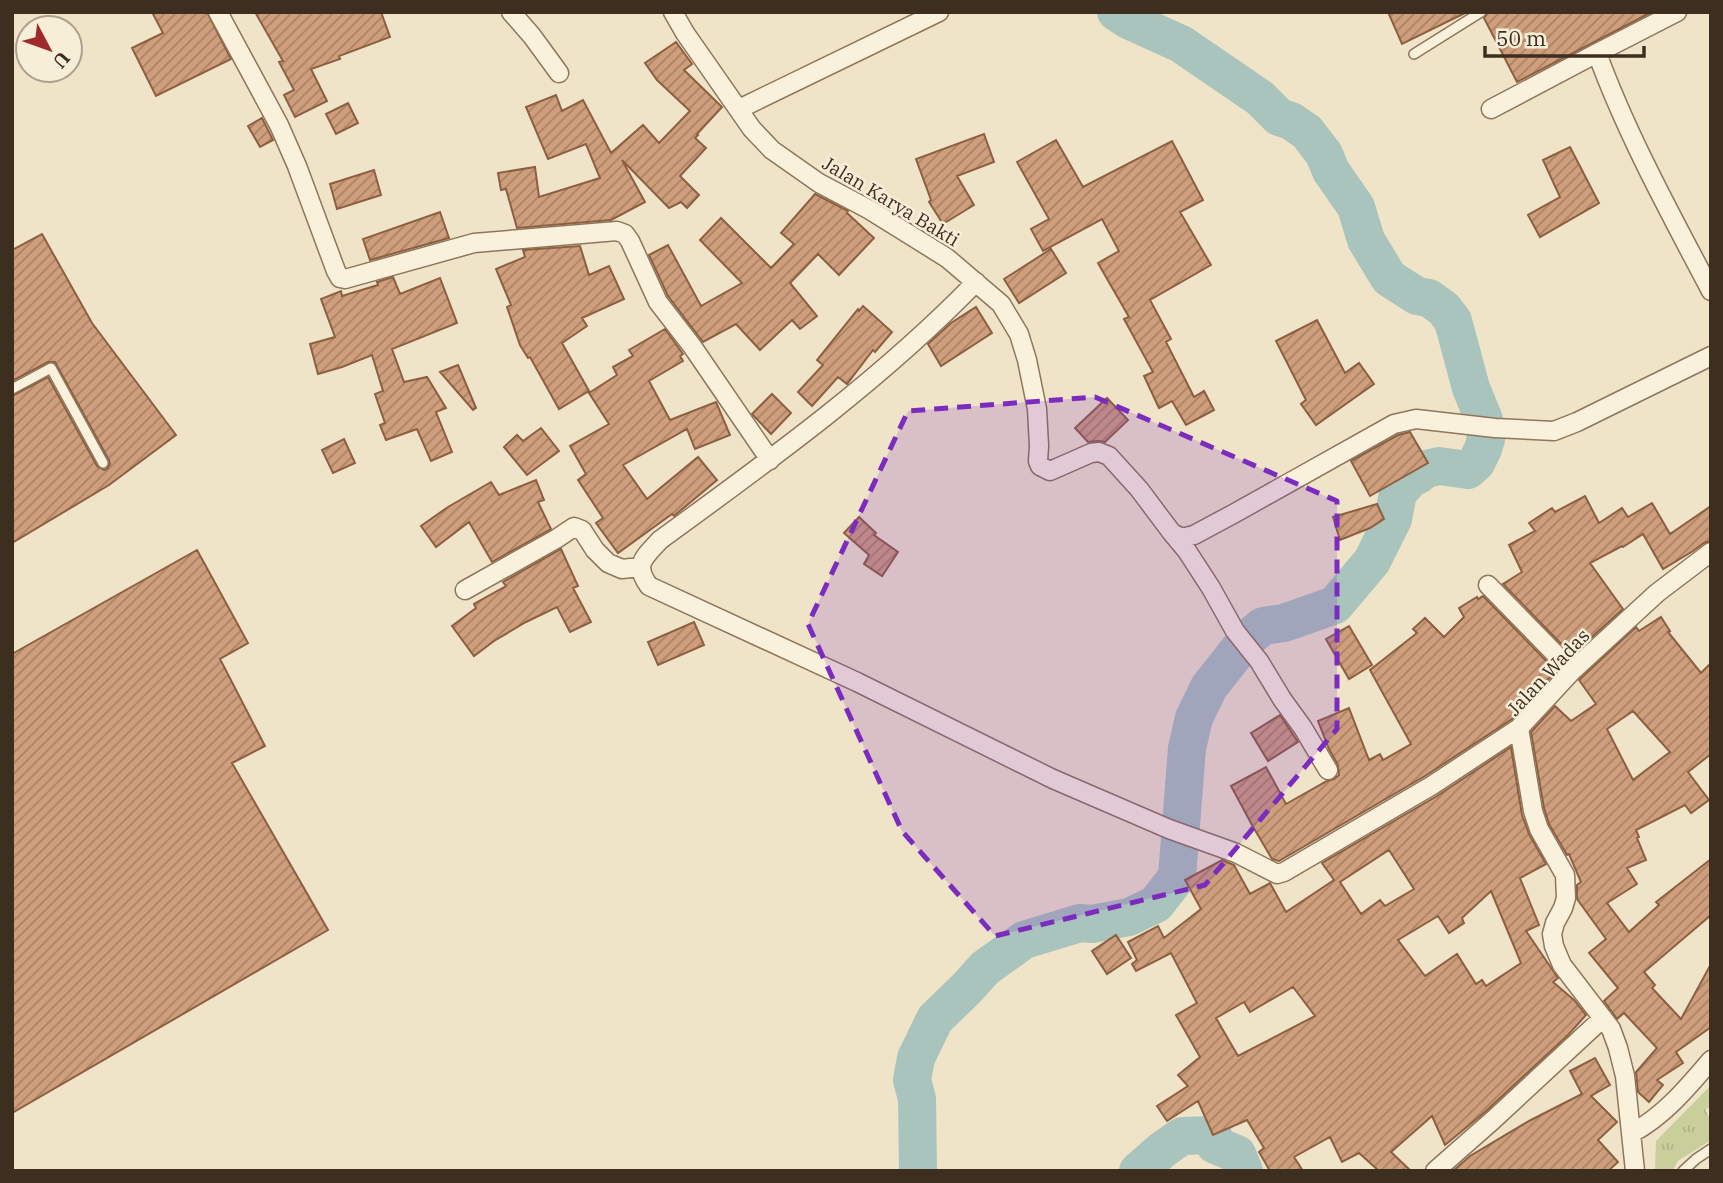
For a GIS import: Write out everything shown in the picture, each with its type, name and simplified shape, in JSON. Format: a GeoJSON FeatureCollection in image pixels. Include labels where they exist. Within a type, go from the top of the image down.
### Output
{"type":"FeatureCollection","features":[{"type":"Feature","properties":{"kind":"street"},"geometry":{"type":"LineString","coordinates":[[218,12],[297,166],[340,278],[345,279],[474,243],[617,231],[625,234],[658,302],[692,346],[770,460]]}},
{"type":"Feature","properties":{"kind":"street"},"geometry":{"type":"LineString","coordinates":[[510,12],[533,36],[559,73]]}},
{"type":"Feature","properties":{"kind":"street","name":"Jalan Karya Bakti"},"geometry":{"type":"LineString","coordinates":[[673,12],[752,129],[772,150],[819,183],[870,210],[947,258],[1001,304],[1019,334],[1027,360],[1037,409],[1040,466],[1051,471],[1091,453],[1099,452],[1109,456],[1133,481],[1172,533]]}},
{"type":"Feature","properties":{"kind":"street"},"geometry":{"type":"LineString","coordinates":[[738,108],[939,12]]}},
{"type":"Feature","properties":{"kind":"street"},"geometry":{"type":"LineString","coordinates":[[1491,109],[1676,12]]}},
{"type":"Feature","properties":{"kind":"street"},"geometry":{"type":"LineString","coordinates":[[1597,53],[1618,106],[1711,291]]}},
{"type":"Feature","properties":{"kind":"street"},"geometry":{"type":"LineString","coordinates":[[976,282],[943,316],[864,385],[770,460],[660,540],[640,567],[640,574],[649,586],[857,682],[1053,779],[1169,829],[1236,853],[1277,874],[1430,786],[1519,728]]}},
{"type":"Feature","properties":{"kind":"street"},"geometry":{"type":"LineString","coordinates":[[1172,533],[1182,538],[1195,535],[1394,424],[1416,419],[1541,432],[1554,431],[1711,356]]}},
{"type":"Feature","properties":{"kind":"street"},"geometry":{"type":"LineString","coordinates":[[465,590],[574,527],[582,530],[595,550],[608,563],[622,569],[640,567]]}},
{"type":"Feature","properties":{"kind":"street"},"geometry":{"type":"LineString","coordinates":[[1172,533],[1187,551],[1236,631],[1259,661],[1328,770]]}},
{"type":"Feature","properties":{"kind":"street","name":"Jalan Wadas"},"geometry":{"type":"LineString","coordinates":[[1635,1171],[1622,1063],[1611,1029],[1562,965],[1554,946],[1552,934],[1566,898],[1566,881],[1539,829],[1533,811],[1519,728],[1572,671],[1657,593],[1711,552]]}},
{"type":"Feature","properties":{"kind":"street"},"geometry":{"type":"LineString","coordinates":[[1488,585],[1572,671]]}},
{"type":"Feature","properties":{"kind":"street"},"geometry":{"type":"LineString","coordinates":[[1435,1171],[1603,1018]]}},
{"type":"Feature","properties":{"kind":"street"},"geometry":{"type":"LineString","coordinates":[[1632,1133],[1657,1117],[1711,1060]]}},
{"type":"Feature","properties":{"kind":"lane"},"geometry":{"type":"LineString","coordinates":[[1414,54],[1481,12]]}},
{"type":"Feature","properties":{"kind":"lane"},"geometry":{"type":"LineString","coordinates":[[12,389],[51,368],[103,463]]}},
{"type":"Feature","properties":{"kind":"lane"},"geometry":{"type":"LineString","coordinates":[[1683,1171],[1711,1149]]}},
{"type":"Feature","properties":{"kind":"highlighted area"},"geometry":{"type":"Polygon","coordinates":[[[1095,397],[1337,501],[1337,729],[1205,885],[995,936],[902,831],[808,624],[908,411],[1095,397]]]}},
{"type":"Feature","properties":{"kind":"green space"},"geometry":{"type":"Polygon","coordinates":[[[1711,1085],[1711,1106],[1705,1110],[1711,1120],[1711,1140],[1678,1161],[1672,1171],[1655,1171],[1656,1141],[1711,1085]]]}},
{"type":"Feature","properties":{"kind":"building"},"geometry":{"type":"Polygon","coordinates":[[[152,12],[207,12],[231,59],[156,96],[132,48],[163,33],[152,12]]]}},
{"type":"Feature","properties":{"kind":"building"},"geometry":{"type":"Polygon","coordinates":[[[255,12],[381,12],[390,37],[311,69],[327,101],[295,117],[284,95],[294,90],[279,62],[283,61],[255,12]]]}},
{"type":"Feature","properties":{"kind":"building"},"geometry":{"type":"Polygon","coordinates":[[[1388,12],[1467,12],[1402,44],[1388,12]]]}},
{"type":"Feature","properties":{"kind":"building"},"geometry":{"type":"Polygon","coordinates":[[[1488,12],[1652,12],[1517,82],[1484,18],[1488,12]]]}},
{"type":"Feature","properties":{"kind":"building"},"geometry":{"type":"Polygon","coordinates":[[[676,42],[692,64],[684,70],[722,107],[695,138],[706,148],[680,176],[699,195],[687,208],[681,202],[669,208],[622,160],[645,202],[611,220],[517,228],[506,189],[501,190],[498,173],[535,167],[539,197],[600,178],[586,144],[548,159],[526,107],[556,95],[562,111],[583,100],[611,153],[643,125],[659,143],[690,111],[657,80],[645,63],[676,42]]]}},
{"type":"Feature","properties":{"kind":"building"},"geometry":{"type":"Polygon","coordinates":[[[348,103],[358,123],[336,134],[326,114],[348,103]]]}},
{"type":"Feature","properties":{"kind":"building"},"geometry":{"type":"Polygon","coordinates":[[[262,118],[273,140],[260,147],[248,126],[262,118]]]}},
{"type":"Feature","properties":{"kind":"building"},"geometry":{"type":"Polygon","coordinates":[[[984,134],[994,162],[957,176],[974,205],[943,224],[929,202],[931,200],[916,159],[984,134]]]}},
{"type":"Feature","properties":{"kind":"building"},"geometry":{"type":"Polygon","coordinates":[[[1056,140],[1083,187],[1172,141],[1203,200],[1180,212],[1211,265],[1150,300],[1171,339],[1166,342],[1194,397],[1204,391],[1214,410],[1186,425],[1172,401],[1159,408],[1144,376],[1153,372],[1124,319],[1129,317],[1098,263],[1119,251],[1102,219],[1043,251],[1031,229],[1049,219],[1017,162],[1056,140]]]}},
{"type":"Feature","properties":{"kind":"building"},"geometry":{"type":"Polygon","coordinates":[[[1570,147],[1599,203],[1540,237],[1528,215],[1560,197],[1543,160],[1570,147]]]}},
{"type":"Feature","properties":{"kind":"building"},"geometry":{"type":"Polygon","coordinates":[[[374,170],[381,195],[337,209],[330,184],[374,170]]]}},
{"type":"Feature","properties":{"kind":"building"},"geometry":{"type":"Polygon","coordinates":[[[815,194],[848,211],[847,213],[874,238],[839,275],[818,254],[790,283],[817,316],[800,329],[792,320],[760,350],[736,324],[703,342],[668,296],[649,255],[668,245],[701,306],[742,283],[700,240],[721,218],[771,268],[794,244],[781,233],[815,194]]]}},
{"type":"Feature","properties":{"kind":"building"},"geometry":{"type":"Polygon","coordinates":[[[440,212],[449,238],[370,260],[363,239],[440,212]]]}},
{"type":"Feature","properties":{"kind":"building"},"geometry":{"type":"Polygon","coordinates":[[[42,234],[92,323],[176,435],[109,485],[12,543],[12,396],[48,377],[97,466],[104,470],[110,464],[55,362],[48,362],[12,381],[12,250],[42,234]]]}},
{"type":"Feature","properties":{"kind":"building"},"geometry":{"type":"Polygon","coordinates":[[[580,246],[589,275],[609,266],[624,299],[582,318],[587,326],[562,343],[589,391],[559,409],[530,357],[528,358],[520,345],[507,307],[511,305],[496,269],[525,257],[523,250],[580,246]]]}},
{"type":"Feature","properties":{"kind":"building"},"geometry":{"type":"Polygon","coordinates":[[[1051,249],[1066,273],[1019,303],[1004,279],[1051,249]]]}},
{"type":"Feature","properties":{"kind":"building"},"geometry":{"type":"Polygon","coordinates":[[[393,277],[400,294],[440,278],[457,323],[392,349],[404,382],[427,377],[446,408],[436,412],[452,452],[431,461],[417,429],[386,440],[380,425],[385,423],[375,394],[383,391],[372,355],[318,374],[310,344],[335,337],[321,299],[341,291],[342,296],[378,285],[377,282],[393,277]]]}},
{"type":"Feature","properties":{"kind":"building"},"geometry":{"type":"Polygon","coordinates":[[[863,306],[892,332],[875,352],[873,350],[847,384],[838,377],[812,406],[798,392],[823,365],[817,360],[863,306]]]}},
{"type":"Feature","properties":{"kind":"building"},"geometry":{"type":"Polygon","coordinates":[[[976,307],[992,333],[941,366],[928,344],[951,323],[976,307]]]}},
{"type":"Feature","properties":{"kind":"building"},"geometry":{"type":"Polygon","coordinates":[[[1317,320],[1345,373],[1359,363],[1374,384],[1316,425],[1301,404],[1306,400],[1276,341],[1317,320]]]}},
{"type":"Feature","properties":{"kind":"building"},"geometry":{"type":"Polygon","coordinates":[[[665,329],[683,354],[680,356],[683,361],[649,381],[670,420],[716,402],[730,435],[695,449],[687,429],[623,465],[647,499],[698,457],[717,480],[674,516],[672,514],[618,553],[596,523],[603,518],[578,480],[586,474],[570,446],[609,424],[589,393],[617,375],[613,367],[633,356],[629,350],[665,329]]]}},
{"type":"Feature","properties":{"kind":"building"},"geometry":{"type":"Polygon","coordinates":[[[458,365],[476,408],[473,410],[440,372],[458,365]]]}},
{"type":"Feature","properties":{"kind":"building"},"geometry":{"type":"Polygon","coordinates":[[[772,394],[791,413],[771,434],[752,414],[772,394]]]}},
{"type":"Feature","properties":{"kind":"building"},"geometry":{"type":"Polygon","coordinates":[[[1107,398],[1128,420],[1105,442],[1088,442],[1075,428],[1107,398]]]}},
{"type":"Feature","properties":{"kind":"building"},"geometry":{"type":"Polygon","coordinates":[[[541,428],[559,451],[527,475],[504,447],[517,435],[523,441],[541,428]]]}},
{"type":"Feature","properties":{"kind":"building"},"geometry":{"type":"Polygon","coordinates":[[[1410,432],[1428,463],[1370,496],[1351,461],[1398,435],[1410,432]]]}},
{"type":"Feature","properties":{"kind":"building"},"geometry":{"type":"Polygon","coordinates":[[[344,439],[355,463],[333,473],[322,450],[344,439]]]}},
{"type":"Feature","properties":{"kind":"building"},"geometry":{"type":"Polygon","coordinates":[[[536,480],[544,500],[538,502],[551,529],[492,562],[469,522],[436,547],[421,526],[491,482],[499,495],[536,480]]]}},
{"type":"Feature","properties":{"kind":"building"},"geometry":{"type":"Polygon","coordinates":[[[1585,496],[1599,523],[1622,508],[1628,517],[1652,503],[1670,534],[1711,506],[1711,541],[1663,569],[1643,534],[1590,563],[1623,609],[1572,655],[1503,584],[1522,572],[1509,545],[1535,531],[1529,523],[1552,508],[1555,512],[1585,496]]]}},
{"type":"Feature","properties":{"kind":"building"},"geometry":{"type":"Polygon","coordinates":[[[1377,504],[1384,519],[1340,540],[1333,517],[1377,504]]]}},
{"type":"Feature","properties":{"kind":"building"},"geometry":{"type":"Polygon","coordinates":[[[859,517],[876,533],[874,535],[898,552],[882,576],[864,564],[869,555],[844,533],[859,517]]]}},
{"type":"Feature","properties":{"kind":"building"},"geometry":{"type":"Polygon","coordinates":[[[561,549],[578,586],[573,588],[591,622],[570,632],[557,607],[526,622],[474,656],[452,626],[476,608],[474,604],[506,586],[503,582],[561,549]]]}},
{"type":"Feature","properties":{"kind":"building"},"geometry":{"type":"Polygon","coordinates":[[[197,550],[248,643],[220,659],[265,746],[232,763],[328,930],[12,1113],[12,654],[197,550]]]}},
{"type":"Feature","properties":{"kind":"building"},"geometry":{"type":"Polygon","coordinates":[[[1483,596],[1556,671],[1512,719],[1425,776],[1279,861],[1272,859],[1231,786],[1266,767],[1286,804],[1334,779],[1339,775],[1338,765],[1318,721],[1349,708],[1369,760],[1380,754],[1383,760],[1411,744],[1370,670],[1417,633],[1413,629],[1425,618],[1444,637],[1464,617],[1459,608],[1483,596]]]}},
{"type":"Feature","properties":{"kind":"building"},"geometry":{"type":"Polygon","coordinates":[[[1661,617],[1670,631],[1668,632],[1701,673],[1711,663],[1711,754],[1688,772],[1709,800],[1691,813],[1685,805],[1636,830],[1646,860],[1627,868],[1637,884],[1607,903],[1629,932],[1659,905],[1656,902],[1711,859],[1711,915],[1644,972],[1655,985],[1652,988],[1681,1019],[1711,964],[1711,1027],[1676,1052],[1683,1063],[1657,1080],[1663,1085],[1649,1102],[1638,1092],[1636,1072],[1657,1048],[1624,1013],[1617,1019],[1604,1001],[1618,988],[1589,953],[1606,939],[1577,899],[1577,885],[1581,882],[1569,854],[1567,855],[1549,824],[1531,732],[1555,706],[1571,721],[1596,704],[1579,680],[1636,627],[1639,631],[1661,617]],[[1633,711],[1607,729],[1633,780],[1670,752],[1633,711]]]}},
{"type":"Feature","properties":{"kind":"building"},"geometry":{"type":"Polygon","coordinates":[[[694,622],[704,645],[658,665],[648,642],[694,622]]]}},
{"type":"Feature","properties":{"kind":"building"},"geometry":{"type":"Polygon","coordinates":[[[1349,626],[1372,665],[1349,679],[1326,639],[1349,626]]]}},
{"type":"Feature","properties":{"kind":"building"},"geometry":{"type":"Polygon","coordinates":[[[1280,715],[1298,742],[1268,761],[1251,733],[1280,715]]]}},
{"type":"Feature","properties":{"kind":"building"},"geometry":{"type":"Polygon","coordinates":[[[1511,747],[1522,815],[1546,864],[1520,878],[1539,925],[1526,931],[1558,978],[1553,982],[1574,1000],[1586,1015],[1485,1112],[1445,1145],[1432,1116],[1391,1152],[1411,1171],[1379,1171],[1359,1153],[1342,1162],[1330,1137],[1294,1157],[1303,1171],[1270,1171],[1259,1152],[1264,1148],[1247,1120],[1213,1135],[1198,1101],[1167,1121],[1157,1106],[1188,1086],[1178,1075],[1200,1057],[1176,1015],[1197,1003],[1171,953],[1136,971],[1132,964],[1137,960],[1128,942],[1158,926],[1164,938],[1201,909],[1185,880],[1222,860],[1234,865],[1250,894],[1270,883],[1286,912],[1334,880],[1322,863],[1437,796],[1511,747]],[[1389,850],[1340,882],[1361,914],[1380,900],[1385,906],[1414,889],[1389,850]],[[1491,891],[1462,918],[1464,923],[1449,933],[1438,916],[1398,940],[1425,976],[1457,954],[1476,984],[1482,980],[1486,986],[1521,963],[1491,891]],[[1293,987],[1250,1012],[1244,1002],[1216,1018],[1238,1056],[1315,1016],[1293,987]]]}},
{"type":"Feature","properties":{"kind":"building"},"geometry":{"type":"Polygon","coordinates":[[[1116,935],[1131,958],[1107,974],[1092,951],[1116,935]]]}},
{"type":"Feature","properties":{"kind":"building"},"geometry":{"type":"Polygon","coordinates":[[[1595,1058],[1610,1085],[1591,1096],[1617,1122],[1598,1140],[1618,1162],[1608,1171],[1453,1171],[1470,1156],[1582,1094],[1570,1071],[1595,1058]]]}},
{"type":"Feature","properties":{"kind":"waterway"},"geometry":{"type":"LineString","coordinates":[[918,1171],[917,1099],[912,1080],[916,1058],[935,1019],[985,968],[1024,940],[1080,923],[1092,924],[1129,917],[1156,904],[1177,877],[1187,748],[1194,718],[1209,687],[1247,639],[1263,626],[1284,623],[1335,605],[1372,561],[1393,519],[1398,493],[1411,478],[1426,469],[1439,466],[1468,470],[1476,463],[1486,439],[1484,420],[1471,388],[1453,321],[1444,309],[1429,298],[1417,296],[1389,278],[1366,240],[1356,207],[1331,171],[1324,154],[1307,132],[1291,121],[1279,117],[1260,98],[1181,44],[1116,12]]}},
{"type":"Feature","properties":{"kind":"waterway"},"geometry":{"type":"LineString","coordinates":[[1138,1171],[1182,1136],[1213,1135],[1215,1145],[1237,1154],[1244,1171]]}}]}
